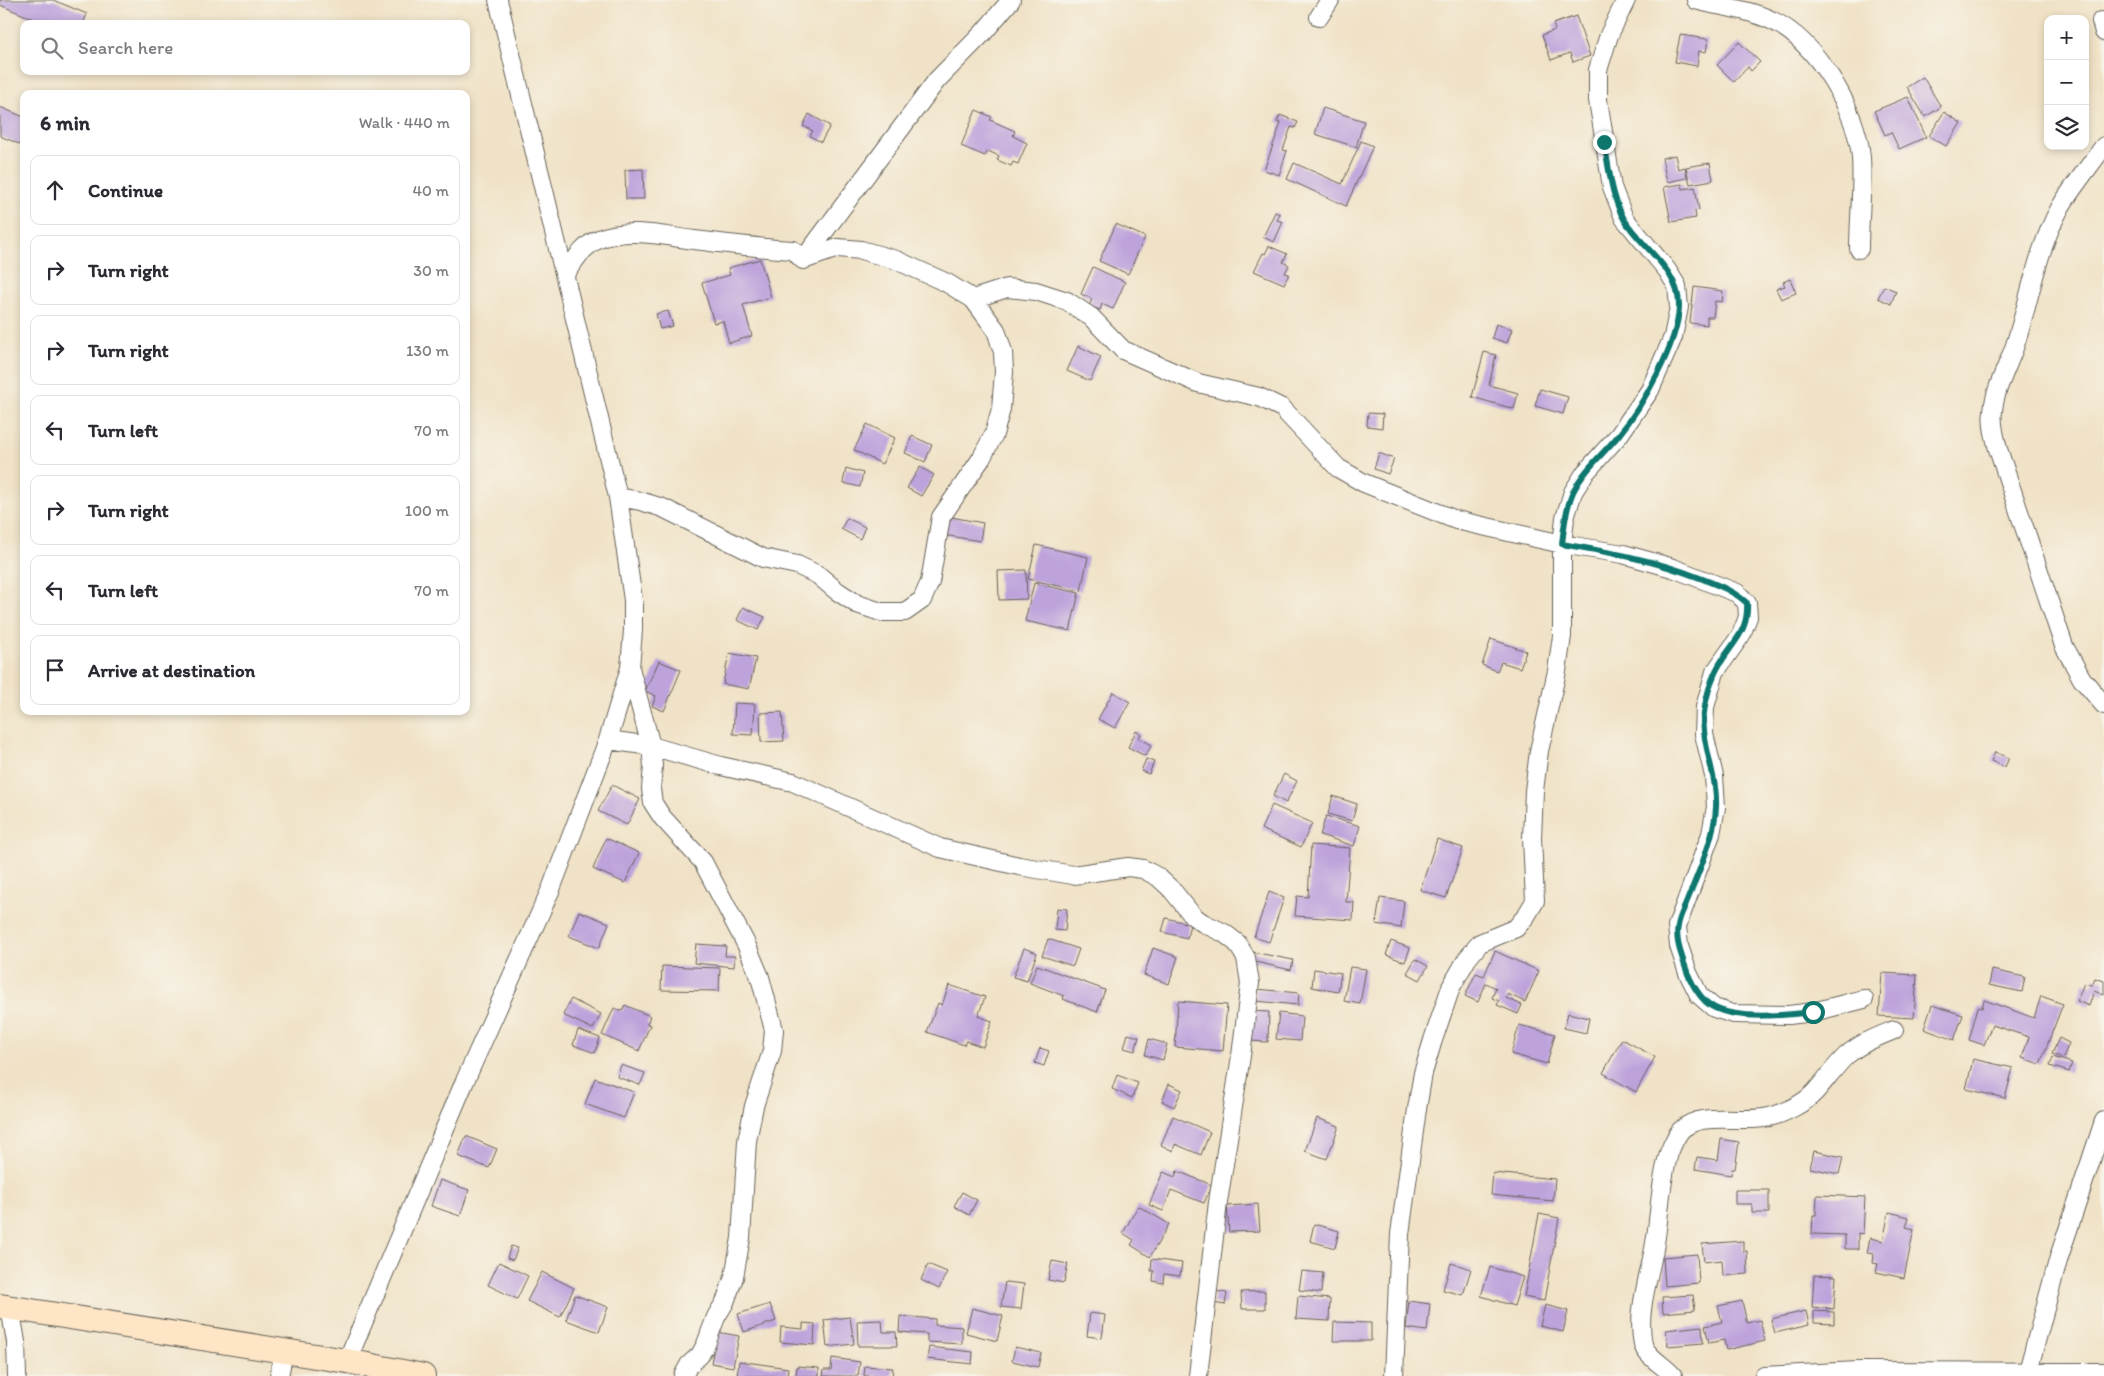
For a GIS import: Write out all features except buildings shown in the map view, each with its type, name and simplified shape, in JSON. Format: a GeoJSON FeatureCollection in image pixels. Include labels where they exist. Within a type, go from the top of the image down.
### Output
{"type":"FeatureCollection","features":[{"type":"Feature","properties":{"kind":"main road"},"geometry":{"type":"LineString","coordinates":[[5,1307],[347,1361],[423,1376]]}},
{"type":"Feature","properties":{"kind":"street"},"geometry":{"type":"LineString","coordinates":[[347,1361],[464,1083],[551,889],[608,740],[630,668],[634,630],[633,600],[618,497],[498,0]]}},
{"type":"Feature","properties":{"kind":"street"},"geometry":{"type":"LineString","coordinates":[[803,260],[937,80],[983,33],[1010,0]]}},
{"type":"Feature","properties":{"kind":"street"},"geometry":{"type":"LineString","coordinates":[[1319,17],[1330,0]]}},
{"type":"Feature","properties":{"kind":"street"},"geometry":{"type":"LineString","coordinates":[[1394,1376],[1400,1234],[1423,1073],[1451,987],[1467,959],[1480,943],[1516,928],[1526,916],[1534,901],[1532,838],[1534,791],[1539,751],[1557,671],[1562,636],[1562,544],[1565,518],[1573,492],[1586,473],[1619,435],[1650,390],[1673,337],[1679,307],[1677,286],[1667,270],[1624,218],[1612,186],[1598,100],[1598,70],[1608,35],[1626,0]]}},
{"type":"Feature","properties":{"kind":"street"},"geometry":{"type":"LineString","coordinates":[[1696,0],[1747,12],[1773,21],[1800,38],[1823,67],[1852,116],[1861,156],[1859,249]]}},
{"type":"Feature","properties":{"kind":"street"},"geometry":{"type":"LineString","coordinates":[[2104,146],[2060,208],[2039,256],[2028,306],[1998,389],[1993,411],[1993,427],[1998,449],[2064,646],[2082,679],[2104,706]]}},
{"type":"Feature","properties":{"kind":"street"},"geometry":{"type":"LineString","coordinates":[[564,274],[583,248],[615,234],[643,234],[768,249],[793,250],[803,260]]}},
{"type":"Feature","properties":{"kind":"street"},"geometry":{"type":"LineString","coordinates":[[618,497],[663,508],[763,558],[797,566],[818,575],[837,591],[857,604],[881,612],[904,612],[922,600],[930,582],[941,517],[981,460],[994,434],[1001,410],[1004,372],[1003,352],[996,330],[973,299],[947,283],[896,260],[861,250],[838,248],[803,260]]}},
{"type":"Feature","properties":{"kind":"street"},"geometry":{"type":"LineString","coordinates":[[973,299],[1007,288],[1036,291],[1067,301],[1091,317],[1123,350],[1198,383],[1259,397],[1282,408],[1338,468],[1364,483],[1456,520],[1562,544],[1623,554],[1673,568],[1737,593],[1747,603],[1748,617],[1741,635],[1715,672],[1705,707],[1704,734],[1714,776],[1716,807],[1711,834],[1677,926],[1679,946],[1688,973],[1699,995],[1714,1008],[1733,1014],[1813,1012],[1864,999]]}},
{"type":"Feature","properties":{"kind":"street"},"geometry":{"type":"LineString","coordinates":[[630,668],[651,746],[653,766],[651,789],[653,803],[662,817],[703,862],[746,944],[760,978],[774,1030],[772,1051],[754,1106],[747,1141],[741,1238],[734,1277],[706,1344],[700,1355],[689,1365],[683,1376]]}},
{"type":"Feature","properties":{"kind":"street"},"geometry":{"type":"LineString","coordinates":[[608,740],[651,746],[721,766],[793,782],[940,848],[1019,866],[1073,875],[1128,867],[1143,869],[1165,883],[1193,916],[1203,924],[1224,933],[1237,943],[1246,958],[1250,983],[1241,1056],[1218,1202],[1198,1376]]}},
{"type":"Feature","properties":{"kind":"street"},"geometry":{"type":"LineString","coordinates":[[1673,1376],[1666,1367],[1651,1357],[1643,1346],[1641,1332],[1642,1308],[1655,1243],[1662,1190],[1669,1154],[1677,1136],[1683,1128],[1700,1119],[1753,1120],[1770,1117],[1785,1111],[1814,1094],[1835,1067],[1849,1054],[1866,1042],[1894,1030]]}},
{"type":"Feature","properties":{"kind":"street"},"geometry":{"type":"LineString","coordinates":[[2028,1371],[2059,1257],[2104,1121]]}},
{"type":"Feature","properties":{"kind":"street"},"geometry":{"type":"LineString","coordinates":[[5,1307],[16,1342],[17,1376]]}},
{"type":"Feature","properties":{"kind":"street"},"geometry":{"type":"LineString","coordinates":[[279,1376],[284,1351]]}},
{"type":"Feature","properties":{"kind":"street"},"geometry":{"type":"LineString","coordinates":[[1764,1376],[1858,1371],[2104,1372]]}},
{"type":"Feature","properties":{"kind":"route"},"geometry":{"type":"LineString","coordinates":[[1604,142],[1612,186],[1624,218],[1667,270],[1677,286],[1679,307],[1673,337],[1650,390],[1619,435],[1586,473],[1573,492],[1565,518],[1562,544],[1623,554],[1673,568],[1737,593],[1747,603],[1748,617],[1741,635],[1715,672],[1705,707],[1704,734],[1714,776],[1716,807],[1711,834],[1677,926],[1679,946],[1688,973],[1699,995],[1714,1008],[1733,1014],[1789,1015],[1813,1012]]}}]}
